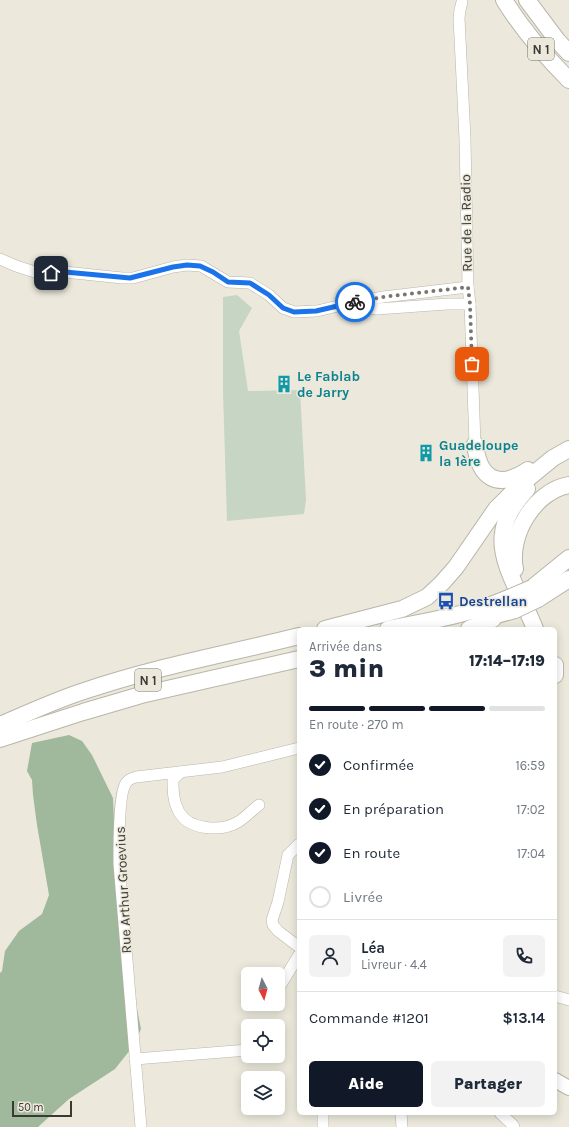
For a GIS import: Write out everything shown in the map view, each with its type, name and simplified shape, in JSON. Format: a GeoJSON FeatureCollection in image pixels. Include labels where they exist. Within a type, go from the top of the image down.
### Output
{"type":"FeatureCollection","features":[{"type":"Feature","properties":{"kind":"highway"},"geometry":{"type":"LineString","coordinates":[[493,0],[514,16]]}},
{"type":"Feature","properties":{"kind":"highway","name":"N 1"},"geometry":{"type":"LineString","coordinates":[[504,0],[514,16],[553,64],[569,80]]}},
{"type":"Feature","properties":{"kind":"highway","name":"N 1"},"geometry":{"type":"LineString","coordinates":[[527,0],[557,40],[569,53]]}},
{"type":"Feature","properties":{"kind":"highway"},"geometry":{"type":"LineString","coordinates":[[475,444],[478,459],[485,473],[495,479],[505,480],[516,477],[549,455],[569,444]]}},
{"type":"Feature","properties":{"kind":"highway"},"geometry":{"type":"LineString","coordinates":[[332,627],[402,609],[427,597],[456,567],[491,515],[502,502],[553,458],[569,448]]}},
{"type":"Feature","properties":{"kind":"highway"},"geometry":{"type":"LineString","coordinates":[[534,627],[509,571],[504,554],[502,538],[503,532],[509,515],[524,492],[537,478],[569,454]]}},
{"type":"Feature","properties":{"kind":"highway"},"geometry":{"type":"LineString","coordinates":[[509,571],[507,554],[510,536],[522,512],[546,486],[555,481],[569,477]]}},
{"type":"Feature","properties":{"kind":"highway"},"geometry":{"type":"LineString","coordinates":[[541,627],[518,580],[514,556],[517,537],[522,522],[535,506],[552,492],[569,485]]}},
{"type":"Feature","properties":{"kind":"highway"},"geometry":{"type":"LineString","coordinates":[[535,593],[569,558]]}},
{"type":"Feature","properties":{"kind":"highway"},"geometry":{"type":"LineString","coordinates":[[535,593],[569,566]]}},
{"type":"Feature","properties":{"kind":"highway"},"geometry":{"type":"LineString","coordinates":[[445,627],[513,603],[569,579]]}},
{"type":"Feature","properties":{"kind":"highway"},"geometry":{"type":"LineString","coordinates":[[398,627],[513,603]]}},
{"type":"Feature","properties":{"kind":"highway"},"geometry":{"type":"LineString","coordinates":[[472,627],[513,603]]}},
{"type":"Feature","properties":{"kind":"highway"},"geometry":{"type":"LineString","coordinates":[[0,726],[52,702],[119,680],[180,663],[297,636]]}},
{"type":"Feature","properties":{"kind":"highway","name":"N 1"},"geometry":{"type":"LineString","coordinates":[[0,726],[157,677],[297,646]]}},
{"type":"Feature","properties":{"kind":"highway","name":"N 1"},"geometry":{"type":"LineString","coordinates":[[0,739],[122,700],[297,659]]}},
{"type":"Feature","properties":{"kind":"highway"},"geometry":{"type":"LineString","coordinates":[[200,682],[246,676],[297,666]]}},
{"type":"Feature","properties":{"kind":"main road"},"geometry":{"type":"LineString","coordinates":[[557,1081],[569,1088]]}},
{"type":"Feature","properties":{"kind":"street","name":"Rue de la Radio"},"geometry":{"type":"LineString","coordinates":[[463,1],[459,18],[465,139],[468,287],[470,304],[475,444]]}},
{"type":"Feature","properties":{"kind":"street"},"geometry":{"type":"LineString","coordinates":[[0,259],[38,273],[65,272],[122,278],[133,278],[173,267],[187,265],[200,266],[213,272],[228,282],[250,283],[269,295],[283,308],[294,312],[316,311],[383,297],[468,287]]}},
{"type":"Feature","properties":{"kind":"street"},"geometry":{"type":"LineString","coordinates":[[342,305],[377,309],[447,304],[470,304]]}},
{"type":"Feature","properties":{"kind":"street","name":"Rue Arthur Groevius"},"geometry":{"type":"LineString","coordinates":[[141,1127],[119,864],[120,808],[124,786],[130,780],[142,776],[222,767],[297,748]]}},
{"type":"Feature","properties":{"kind":"street"},"geometry":{"type":"LineString","coordinates":[[181,772],[173,779],[173,795],[179,813],[191,823],[210,828],[229,826],[238,822],[259,804]]}},
{"type":"Feature","properties":{"kind":"street"},"geometry":{"type":"LineString","coordinates":[[297,846],[288,855],[278,902],[272,920],[273,925],[278,931],[297,946]]}},
{"type":"Feature","properties":{"kind":"street"},"geometry":{"type":"LineString","coordinates":[[278,931],[297,939]]}},
{"type":"Feature","properties":{"kind":"street"},"geometry":{"type":"LineString","coordinates":[[285,978],[297,958]]}},
{"type":"Feature","properties":{"kind":"street"},"geometry":{"type":"LineString","coordinates":[[557,997],[569,1000]]}},
{"type":"Feature","properties":{"kind":"street"},"geometry":{"type":"LineString","coordinates":[[136,1059],[241,1051]]}},
{"type":"Feature","properties":{"kind":"street"},"geometry":{"type":"LineString","coordinates":[[323,1115],[323,1127]]}},
{"type":"Feature","properties":{"kind":"street"},"geometry":{"type":"LineString","coordinates":[[401,1115],[402,1127]]}},
{"type":"Feature","properties":{"kind":"street"},"geometry":{"type":"LineString","coordinates":[[502,1115],[514,1127]]}},
{"type":"Feature","properties":{"kind":"green space"},"geometry":{"type":"Polygon","coordinates":[[[237,295],[252,308],[239,331],[248,391],[300,390],[306,500],[304,514],[227,521],[223,392],[223,297],[237,295]]]}},
{"type":"Feature","properties":{"kind":"green space"},"geometry":{"type":"Polygon","coordinates":[[[69,735],[82,741],[92,755],[113,798],[118,914],[141,1029],[134,1045],[115,1069],[69,1099],[38,1127],[0,1127],[0,973],[2,971],[5,951],[19,931],[42,914],[49,895],[37,825],[32,780],[27,771],[32,743],[69,735]]]}},
{"type":"Feature","properties":{"kind":"way so far"},"geometry":{"type":"LineString","coordinates":[[355,302],[383,297],[468,287],[472,364]]}},
{"type":"Feature","properties":{"kind":"place","name":"Le Fablab de Jarry"},"geometry":{"type":"Point","coordinates":[284,384]}},
{"type":"Feature","properties":{"kind":"place","name":"Guadeloupe la 1ère"},"geometry":{"type":"Point","coordinates":[426,453]}},
{"type":"Feature","properties":{"kind":"place","name":"Destrellan"},"geometry":{"type":"Point","coordinates":[446,601]}},
{"type":"Feature","properties":{"kind":"route"},"geometry":{"type":"LineString","coordinates":[[51,273],[65,272],[130,278],[173,267],[187,265],[200,266],[213,272],[219,278],[228,282],[250,283],[269,295],[283,308],[294,312],[316,311],[355,302]]}}]}
